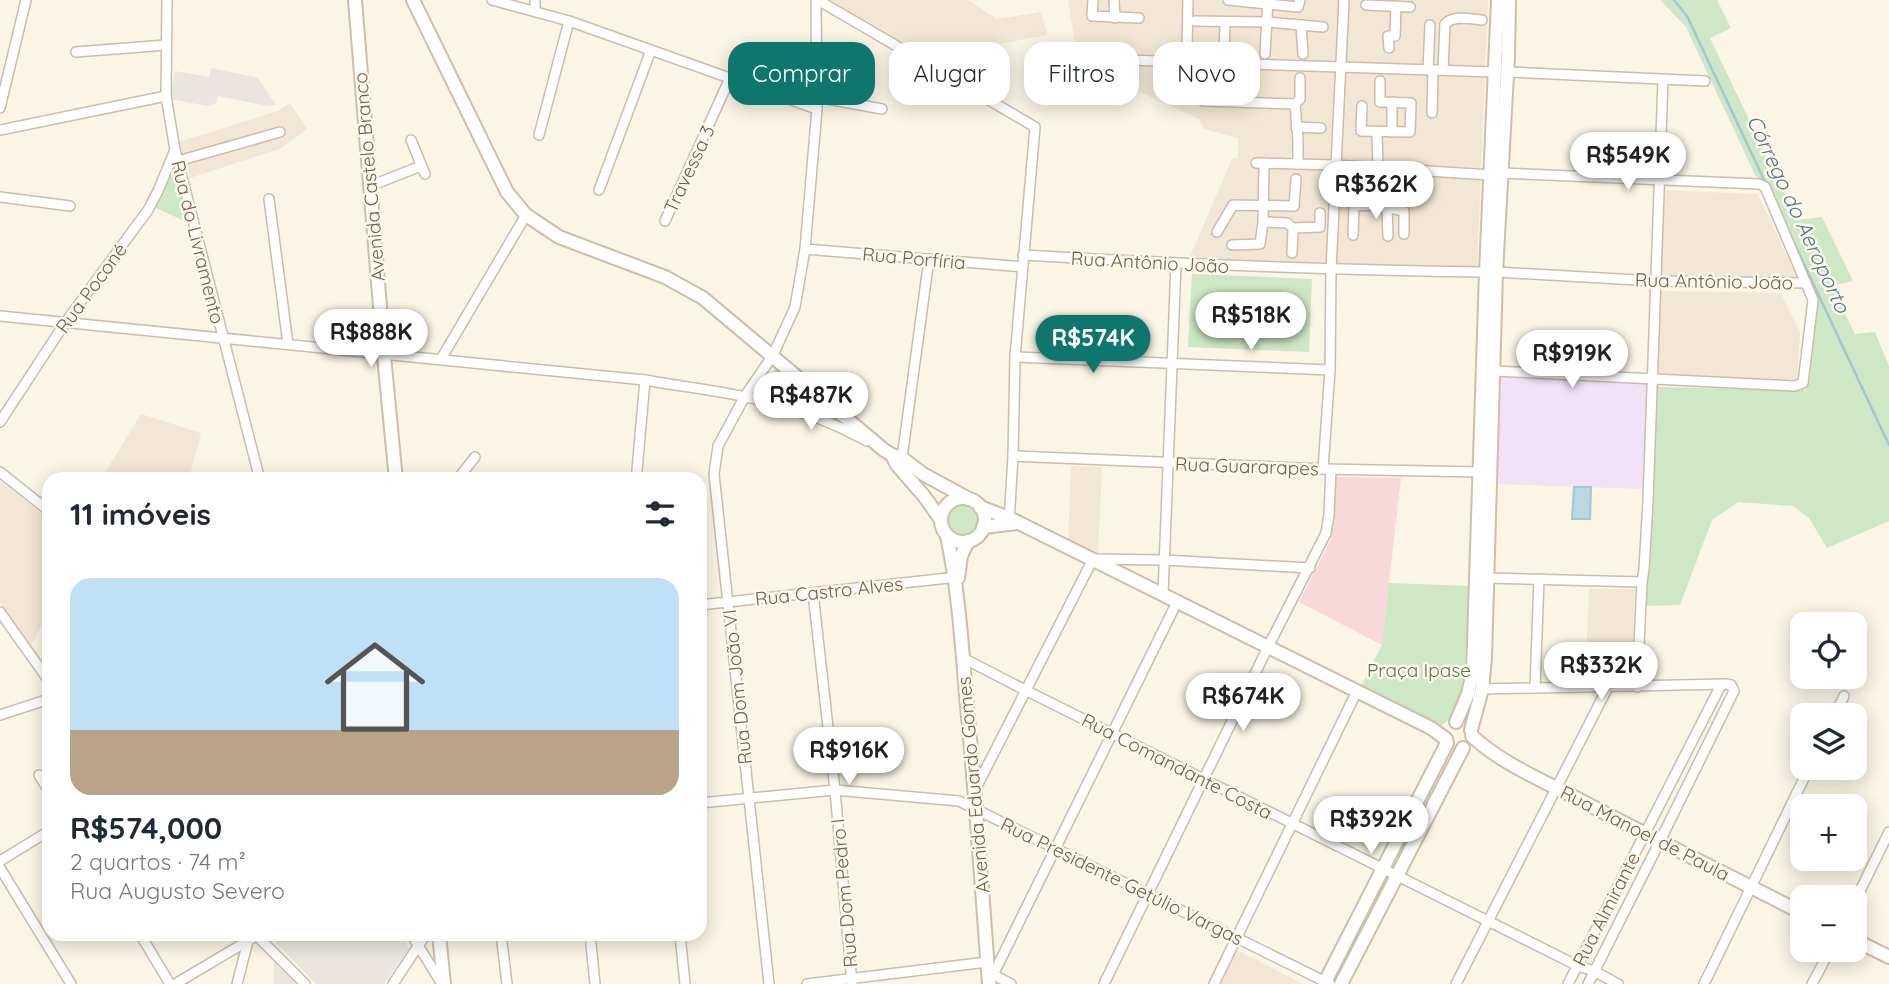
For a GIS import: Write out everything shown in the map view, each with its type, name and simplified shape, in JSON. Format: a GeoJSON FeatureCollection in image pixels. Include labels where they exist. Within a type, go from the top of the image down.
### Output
{"type":"FeatureCollection","features":[{"type":"Feature","properties":{"kind":"street"},"geometry":{"type":"LineString","coordinates":[[0,108],[26,0]]}},
{"type":"Feature","properties":{"kind":"street","name":"Rua do Livramento"},"geometry":{"type":"LineString","coordinates":[[167,0],[166,96],[175,150],[258,472]]}},
{"type":"Feature","properties":{"kind":"street","name":"Avenida Castelo Branco"},"geometry":{"type":"LineString","coordinates":[[355,0],[395,472]]}},
{"type":"Feature","properties":{"kind":"street"},"geometry":{"type":"LineString","coordinates":[[414,0],[507,192],[526,215],[559,237],[665,277],[703,298],[894,457],[924,496],[947,536],[957,541],[975,538],[984,527],[984,513],[980,507]]}},
{"type":"Feature","properties":{"kind":"street"},"geometry":{"type":"LineString","coordinates":[[492,0],[569,21],[728,77]]}},
{"type":"Feature","properties":{"kind":"street"},"geometry":{"type":"LineString","coordinates":[[535,0],[535,11]]}},
{"type":"Feature","properties":{"kind":"street"},"geometry":{"type":"LineString","coordinates":[[817,0],[1035,127],[1016,357],[1012,522]]}},
{"type":"Feature","properties":{"kind":"street","name":"Rua Dom João VI"},"geometry":{"type":"LineString","coordinates":[[817,0],[817,42]]}},
{"type":"Feature","properties":{"kind":"street"},"geometry":{"type":"LineString","coordinates":[[1093,0],[1092,16],[1139,19]]}},
{"type":"Feature","properties":{"kind":"street"},"geometry":{"type":"LineString","coordinates":[[1114,0],[1115,18]]}},
{"type":"Feature","properties":{"kind":"street"},"geometry":{"type":"LineString","coordinates":[[1187,42],[1188,0]]}},
{"type":"Feature","properties":{"kind":"street"},"geometry":{"type":"LineString","coordinates":[[1228,0],[1298,7],[1300,0]]}},
{"type":"Feature","properties":{"kind":"street"},"geometry":{"type":"LineString","coordinates":[[1104,984],[1328,527],[1331,270],[1344,0]]}},
{"type":"Feature","properties":{"kind":"street"},"geometry":{"type":"LineString","coordinates":[[1498,0],[1501,72]]}},
{"type":"Feature","properties":{"kind":"street"},"geometry":{"type":"LineString","coordinates":[[1326,983],[1468,694],[1473,672],[1501,72],[1509,0]]}},
{"type":"Feature","properties":{"kind":"street"},"geometry":{"type":"LineString","coordinates":[[1265,54],[1268,2]]}},
{"type":"Feature","properties":{"kind":"street"},"geometry":{"type":"LineString","coordinates":[[1366,5],[1384,3],[1410,8]]}},
{"type":"Feature","properties":{"kind":"street"},"geometry":{"type":"LineString","coordinates":[[1389,48],[1388,36],[1395,36],[1396,6]]}},
{"type":"Feature","properties":{"kind":"street"},"geometry":{"type":"LineString","coordinates":[[1432,113],[1435,70],[1446,24],[1449,19],[1482,20]]}},
{"type":"Feature","properties":{"kind":"street"},"geometry":{"type":"LineString","coordinates":[[539,135],[569,21]]}},
{"type":"Feature","properties":{"kind":"street"},"geometry":{"type":"LineString","coordinates":[[1195,21],[1266,22],[1323,27]]}},
{"type":"Feature","properties":{"kind":"street"},"geometry":{"type":"LineString","coordinates":[[1224,42],[1225,23]]}},
{"type":"Feature","properties":{"kind":"street"},"geometry":{"type":"LineString","coordinates":[[1301,25],[1303,54]]}},
{"type":"Feature","properties":{"kind":"street"},"geometry":{"type":"LineString","coordinates":[[1430,25],[1435,70]]}},
{"type":"Feature","properties":{"kind":"street"},"geometry":{"type":"LineString","coordinates":[[76,52],[166,45]]}},
{"type":"Feature","properties":{"kind":"street"},"geometry":{"type":"LineString","coordinates":[[599,190],[651,50]]}},
{"type":"Feature","properties":{"kind":"street"},"geometry":{"type":"LineString","coordinates":[[1260,63],[1705,81]]}},
{"type":"Feature","properties":{"kind":"street"},"geometry":{"type":"LineString","coordinates":[[1260,103],[1295,104],[1300,99],[1300,78]]}},
{"type":"Feature","properties":{"kind":"street"},"geometry":{"type":"LineString","coordinates":[[1637,687],[1653,379],[1654,281],[1663,80]]}},
{"type":"Feature","properties":{"kind":"street"},"geometry":{"type":"LineString","coordinates":[[1362,106],[1361,131],[1410,132],[1411,103],[1380,102],[1380,81]]}},
{"type":"Feature","properties":{"kind":"street","name":"Travessa 3"},"geometry":{"type":"LineString","coordinates":[[665,221],[728,82]]}},
{"type":"Feature","properties":{"kind":"street"},"geometry":{"type":"LineString","coordinates":[[0,130],[166,96]]}},
{"type":"Feature","properties":{"kind":"street"},"geometry":{"type":"LineString","coordinates":[[1392,102],[1392,132]]}},
{"type":"Feature","properties":{"kind":"street"},"geometry":{"type":"LineString","coordinates":[[1295,104],[1298,164]]}},
{"type":"Feature","properties":{"kind":"street"},"geometry":{"type":"LineString","coordinates":[[806,105],[817,109]]}},
{"type":"Feature","properties":{"kind":"street","name":"Rua Dom João VI"},"geometry":{"type":"LineString","coordinates":[[769,984],[714,474],[718,446],[773,355],[795,307],[806,249],[817,105]]}},
{"type":"Feature","properties":{"kind":"street"},"geometry":{"type":"LineString","coordinates":[[860,105],[882,109]]}},
{"type":"Feature","properties":{"kind":"street"},"geometry":{"type":"LineString","coordinates":[[1297,127],[1321,128]]}},
{"type":"Feature","properties":{"kind":"street"},"geometry":{"type":"LineString","coordinates":[[178,162],[280,132]]}},
{"type":"Feature","properties":{"kind":"street"},"geometry":{"type":"LineString","coordinates":[[1375,205],[1377,132]]}},
{"type":"Feature","properties":{"kind":"street"},"geometry":{"type":"LineString","coordinates":[[370,186],[423,170],[411,139]]}},
{"type":"Feature","properties":{"kind":"street","name":"Rua Poconé"},"geometry":{"type":"LineString","coordinates":[[0,422],[65,323],[148,210],[175,150]]}},
{"type":"Feature","properties":{"kind":"street"},"geometry":{"type":"LineString","coordinates":[[1232,245],[1259,244],[1264,206],[1260,163],[1752,182],[1765,187],[1813,300],[1804,383],[1794,386],[1494,371]]}},
{"type":"Feature","properties":{"kind":"street"},"geometry":{"type":"LineString","coordinates":[[1216,232],[1233,205],[1294,206],[1297,179]]}},
{"type":"Feature","properties":{"kind":"street"},"geometry":{"type":"LineString","coordinates":[[0,198],[70,206]]}},
{"type":"Feature","properties":{"kind":"street"},"geometry":{"type":"LineString","coordinates":[[269,199],[288,344]]}},
{"type":"Feature","properties":{"kind":"street"},"geometry":{"type":"LineString","coordinates":[[1353,235],[1354,206],[1375,205],[1404,211],[1404,234]]}},
{"type":"Feature","properties":{"kind":"street"},"geometry":{"type":"LineString","coordinates":[[1387,208],[1388,236]]}},
{"type":"Feature","properties":{"kind":"street"},"geometry":{"type":"LineString","coordinates":[[1263,222],[1287,223],[1293,228],[1320,227],[1320,213]]}},
{"type":"Feature","properties":{"kind":"street"},"geometry":{"type":"LineString","coordinates":[[441,359],[526,215]]}},
{"type":"Feature","properties":{"kind":"street"},"geometry":{"type":"LineString","coordinates":[[1292,253],[1293,228]]}},
{"type":"Feature","properties":{"kind":"street","name":"Rua Porfíria"},"geometry":{"type":"LineString","coordinates":[[806,249],[1023,267]]}},
{"type":"Feature","properties":{"kind":"street","name":"Rua Antônio João"},"geometry":{"type":"LineString","coordinates":[[1023,255],[1331,270],[1491,272],[1654,281],[1806,283]]}},
{"type":"Feature","properties":{"kind":"street"},"geometry":{"type":"LineString","coordinates":[[894,457],[929,259]]}},
{"type":"Feature","properties":{"kind":"street"},"geometry":{"type":"LineString","coordinates":[[1163,594],[1176,264]]}},
{"type":"Feature","properties":{"kind":"street"},"geometry":{"type":"LineString","coordinates":[[1341,984],[1468,740],[1482,689],[1494,371],[1491,272]]}},
{"type":"Feature","properties":{"kind":"street"},"geometry":{"type":"LineString","coordinates":[[0,316],[645,380],[746,396],[790,408],[838,426],[980,507],[1093,559],[1431,728],[1450,732],[1465,724],[1468,740]]}},
{"type":"Feature","properties":{"kind":"street"},"geometry":{"type":"LineString","coordinates":[[1016,357],[1330,370]]}},
{"type":"Feature","properties":{"kind":"street"},"geometry":{"type":"LineString","coordinates":[[638,472],[645,380]]}},
{"type":"Feature","properties":{"kind":"street","name":"Rua Guararapes"},"geometry":{"type":"LineString","coordinates":[[1013,456],[1327,469],[1481,472]]}},
{"type":"Feature","properties":{"kind":"street"},"geometry":{"type":"LineString","coordinates":[[463,472],[475,457]]}},
{"type":"Feature","properties":{"kind":"street"},"geometry":{"type":"LineString","coordinates":[[0,472],[42,505]]}},
{"type":"Feature","properties":{"kind":"street"},"geometry":{"type":"LineString","coordinates":[[940,520],[943,509],[952,501],[969,499]]}},
{"type":"Feature","properties":{"kind":"street"},"geometry":{"type":"LineString","coordinates":[[984,527],[1012,522]]}},
{"type":"Feature","properties":{"kind":"street","name":"Avenida Eduardo Gomes"},"geometry":{"type":"LineString","coordinates":[[947,536],[957,580],[989,973]]}},
{"type":"Feature","properties":{"kind":"street"},"geometry":{"type":"LineString","coordinates":[[957,580],[961,556],[968,541]]}},
{"type":"Feature","properties":{"kind":"street"},"geometry":{"type":"LineString","coordinates":[[1093,559],[1310,568]]}},
{"type":"Feature","properties":{"kind":"street"},"geometry":{"type":"LineString","coordinates":[[975,789],[1093,559]]}},
{"type":"Feature","properties":{"kind":"street"},"geometry":{"type":"LineString","coordinates":[[1488,578],[1642,582]]}},
{"type":"Feature","properties":{"kind":"street"},"geometry":{"type":"LineString","coordinates":[[1535,688],[1539,579]]}},
{"type":"Feature","properties":{"kind":"street","name":"Rua Castro Alves"},"geometry":{"type":"LineString","coordinates":[[707,605],[957,580]]}},
{"type":"Feature","properties":{"kind":"street","name":"Rua Dom Pedro I"},"geometry":{"type":"LineString","coordinates":[[813,593],[835,790],[852,981]]}},
{"type":"Feature","properties":{"kind":"street"},"geometry":{"type":"LineString","coordinates":[[989,973],[1056,848],[1177,602]]}},
{"type":"Feature","properties":{"kind":"street"},"geometry":{"type":"LineString","coordinates":[[0,612],[42,671]]}},
{"type":"Feature","properties":{"kind":"street","name":"Rua Comandante Costa"},"geometry":{"type":"LineString","coordinates":[[963,658],[1618,984]]}},
{"type":"Feature","properties":{"kind":"street","name":"Rua Almirante"},"geometry":{"type":"LineString","coordinates":[[1568,984],[1721,685]]}},
{"type":"Feature","properties":{"kind":"street"},"geometry":{"type":"LineString","coordinates":[[1482,689],[1731,685],[1734,691],[1588,984]]}},
{"type":"Feature","properties":{"kind":"street"},"geometry":{"type":"LineString","coordinates":[[1456,984],[1608,687]]}},
{"type":"Feature","properties":{"kind":"street"},"geometry":{"type":"LineString","coordinates":[[1214,984],[1357,691]]}},
{"type":"Feature","properties":{"kind":"street"},"geometry":{"type":"LineString","coordinates":[[1840,703],[1844,696]]}},
{"type":"Feature","properties":{"kind":"street"},"geometry":{"type":"LineString","coordinates":[[0,715],[42,701]]}},
{"type":"Feature","properties":{"kind":"street"},"geometry":{"type":"LineString","coordinates":[[1450,732],[1454,748],[1468,740]]}},
{"type":"Feature","properties":{"kind":"street","name":"Rua Manoel de Paula"},"geometry":{"type":"LineString","coordinates":[[1468,740],[1556,788],[1790,907]]}},
{"type":"Feature","properties":{"kind":"street"},"geometry":{"type":"LineString","coordinates":[[39,775],[42,780]]}},
{"type":"Feature","properties":{"kind":"street"},"geometry":{"type":"LineString","coordinates":[[1704,984],[1803,780]]}},
{"type":"Feature","properties":{"kind":"street","name":"Rua Presidente Getúlio Vargas"},"geometry":{"type":"LineString","coordinates":[[707,802],[835,790],[959,801],[1326,983]]}},
{"type":"Feature","properties":{"kind":"street"},"geometry":{"type":"LineString","coordinates":[[1863,885],[1889,832]]}},
{"type":"Feature","properties":{"kind":"street"},"geometry":{"type":"LineString","coordinates":[[0,861],[42,835]]}},
{"type":"Feature","properties":{"kind":"street"},"geometry":{"type":"LineString","coordinates":[[0,869],[42,937]]}},
{"type":"Feature","properties":{"kind":"street"},"geometry":{"type":"LineString","coordinates":[[44,941],[71,984]]}},
{"type":"Feature","properties":{"kind":"street"},"geometry":{"type":"LineString","coordinates":[[145,941],[173,984],[246,941]]}},
{"type":"Feature","properties":{"kind":"street"},"geometry":{"type":"LineString","coordinates":[[237,984],[252,941]]}},
{"type":"Feature","properties":{"kind":"street"},"geometry":{"type":"LineString","coordinates":[[257,941],[305,984]]}},
{"type":"Feature","properties":{"kind":"street"},"geometry":{"type":"LineString","coordinates":[[415,941],[443,984]]}},
{"type":"Feature","properties":{"kind":"street"},"geometry":{"type":"LineString","coordinates":[[393,984],[421,941]]}},
{"type":"Feature","properties":{"kind":"street"},"geometry":{"type":"LineString","coordinates":[[440,941],[443,984]]}},
{"type":"Feature","properties":{"kind":"street"},"geometry":{"type":"LineString","coordinates":[[502,941],[507,984]]}},
{"type":"Feature","properties":{"kind":"street"},"geometry":{"type":"LineString","coordinates":[[591,941],[595,984]]}},
{"type":"Feature","properties":{"kind":"street"},"geometry":{"type":"LineString","coordinates":[[681,941],[685,984]]}},
{"type":"Feature","properties":{"kind":"street"},"geometry":{"type":"LineString","coordinates":[[1867,946],[1889,957]]}},
{"type":"Feature","properties":{"kind":"street"},"geometry":{"type":"LineString","coordinates":[[1812,984],[1824,962]]}},
{"type":"Feature","properties":{"kind":"street"},"geometry":{"type":"LineString","coordinates":[[807,984],[989,973],[1011,984]]}},
{"type":"Feature","properties":{"kind":"shaded area"},"geometry":{"type":"Polygon","coordinates":[[[831,0],[968,0],[997,19],[1041,12],[1047,35],[1010,42],[900,42],[831,0]]]}},
{"type":"Feature","properties":{"kind":"shaded area"},"geometry":{"type":"Polygon","coordinates":[[[1068,0],[1488,0],[1477,269],[1189,259],[1232,159],[1238,157],[1238,138],[1204,129],[1199,119],[1168,105],[1260,105],[1260,42],[1153,42],[1153,98],[1139,92],[1139,42],[1075,42],[1068,0]]]}},
{"type":"Feature","properties":{"kind":"shaded area"},"geometry":{"type":"Polygon","coordinates":[[[211,68],[258,78],[276,105],[268,106],[218,96],[216,103],[207,106],[171,99],[175,71],[209,77],[211,68]]]}},
{"type":"Feature","properties":{"kind":"shaded area"},"geometry":{"type":"Polygon","coordinates":[[[290,103],[307,129],[282,148],[190,178],[179,142],[278,111],[290,103]]]}},
{"type":"Feature","properties":{"kind":"shaded area"},"geometry":{"type":"Polygon","coordinates":[[[1661,190],[1758,194],[1798,280],[1656,277],[1661,190]]]}},
{"type":"Feature","properties":{"kind":"shaded area"},"geometry":{"type":"Polygon","coordinates":[[[1658,291],[1781,293],[1800,333],[1797,381],[1655,376],[1658,291]]]}},
{"type":"Feature","properties":{"kind":"shaded area"},"geometry":{"type":"Polygon","coordinates":[[[1498,377],[1648,381],[1645,489],[1495,484],[1498,377]]]}},
{"type":"Feature","properties":{"kind":"shaded area"},"geometry":{"type":"Polygon","coordinates":[[[141,414],[201,433],[191,472],[105,472],[141,414]]]}},
{"type":"Feature","properties":{"kind":"shaded area"},"geometry":{"type":"Polygon","coordinates":[[[1071,466],[1102,467],[1098,555],[1068,544],[1071,466]]]}},
{"type":"Feature","properties":{"kind":"shaded area"},"geometry":{"type":"Polygon","coordinates":[[[1336,477],[1401,478],[1382,645],[1299,602],[1331,539],[1336,477]]]}},
{"type":"Feature","properties":{"kind":"shaded area"},"geometry":{"type":"Polygon","coordinates":[[[0,481],[42,514],[42,625],[31,646],[0,602],[0,481]]]}},
{"type":"Feature","properties":{"kind":"shaded area"},"geometry":{"type":"Polygon","coordinates":[[[1589,589],[1635,589],[1631,683],[1585,683],[1589,589]]]}},
{"type":"Feature","properties":{"kind":"shaded area"},"geometry":{"type":"Polygon","coordinates":[[[274,941],[405,941],[409,948],[384,984],[316,984],[274,941]]]}},
{"type":"Feature","properties":{"kind":"shaded area"},"geometry":{"type":"Polygon","coordinates":[[[1235,949],[1303,984],[1217,984],[1235,949]]]}},
{"type":"Feature","properties":{"kind":"shaded area"},"geometry":{"type":"Polygon","coordinates":[[[274,962],[296,984],[274,984],[274,962]]]}},
{"type":"Feature","properties":{"kind":"green space"},"geometry":{"type":"Polygon","coordinates":[[[1660,0],[1717,0],[1731,28],[1710,38],[1797,220],[1822,217],[1853,281],[1831,286],[1855,334],[1875,332],[1889,366],[1889,521],[1827,548],[1809,518],[1793,506],[1738,502],[1712,520],[1680,605],[1646,606],[1656,387],[1806,390],[1815,298],[1765,184],[1755,175],[1686,27],[1660,0]]]}},
{"type":"Feature","properties":{"kind":"green space"},"geometry":{"type":"Polygon","coordinates":[[[175,160],[191,224],[154,207],[175,160]]]}},
{"type":"Feature","properties":{"kind":"green space"},"geometry":{"type":"Polygon","coordinates":[[[1192,274],[1312,279],[1309,352],[1188,347],[1192,274]]]}},
{"type":"Feature","properties":{"kind":"green space"},"geometry":{"type":"Polygon","coordinates":[[[777,365],[851,428],[824,415],[763,394],[777,365]]]}},
{"type":"Feature","properties":{"kind":"green space"},"geometry":{"type":"Polygon","coordinates":[[[964,503],[977,508],[982,521],[977,534],[964,539],[951,534],[946,521],[951,508],[964,503]]]}},
{"type":"Feature","properties":{"kind":"green space","name":"Praça Ipase"},"geometry":{"type":"Polygon","coordinates":[[[1389,583],[1470,586],[1461,694],[1452,715],[1435,730],[1359,690],[1382,645],[1389,583]]]}},
{"type":"Feature","properties":{"kind":"water"},"geometry":{"type":"Polygon","coordinates":[[[1574,487],[1591,487],[1590,519],[1572,519],[1574,487]]]}},
{"type":"Feature","properties":{"kind":"waterway","name":"Córrego do Aeroporto"},"geometry":{"type":"LineString","coordinates":[[1674,0],[1687,16],[1766,184]]}},
{"type":"Feature","properties":{"kind":"waterway","name":"Córrego do Aeroporto"},"geometry":{"type":"LineString","coordinates":[[1787,228],[1889,445]]}}]}
